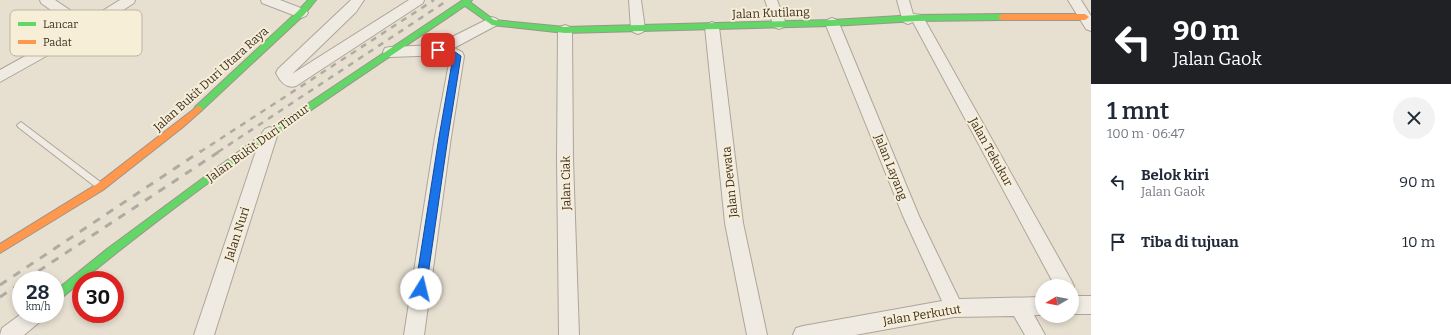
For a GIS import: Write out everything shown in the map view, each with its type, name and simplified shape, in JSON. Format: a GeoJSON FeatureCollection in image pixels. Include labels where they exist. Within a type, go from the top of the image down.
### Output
{"type":"FeatureCollection","features":[{"type":"Feature","properties":{"kind":"street"},"geometry":{"type":"LineString","coordinates":[[46,0],[60,10]]}},
{"type":"Feature","properties":{"kind":"street"},"geometry":{"type":"LineString","coordinates":[[114,10],[129,0]]}},
{"type":"Feature","properties":{"kind":"street"},"geometry":{"type":"LineString","coordinates":[[267,0],[301,13]]}},
{"type":"Feature","properties":{"kind":"street","name":"Jalan Bukit Duri Utara Raya"},"geometry":{"type":"LineString","coordinates":[[0,249],[100,186],[180,126],[301,13],[312,0]]}},
{"type":"Feature","properties":{"kind":"street"},"geometry":{"type":"LineString","coordinates":[[358,0],[351,9],[283,72],[291,82],[418,0]]}},
{"type":"Feature","properties":{"kind":"street"},"geometry":{"type":"LineString","coordinates":[[635,0],[638,29]]}},
{"type":"Feature","properties":{"kind":"street"},"geometry":{"type":"LineString","coordinates":[[771,0],[779,24]]}},
{"type":"Feature","properties":{"kind":"street","name":"Jalan Tekukur"},"geometry":{"type":"LineString","coordinates":[[903,0],[1061,279]]}},
{"type":"Feature","properties":{"kind":"street"},"geometry":{"type":"LineString","coordinates":[[1074,0],[1085,19]]}},
{"type":"Feature","properties":{"kind":"street"},"geometry":{"type":"LineString","coordinates":[[438,50],[492,22],[466,1]]}},
{"type":"Feature","properties":{"kind":"street","name":"Jalan Bukit Duri Timur"},"geometry":{"type":"LineString","coordinates":[[64,290],[110,252],[270,133],[466,1]]}},
{"type":"Feature","properties":{"kind":"street","name":"Jalan Kutilang"},"geometry":{"type":"LineString","coordinates":[[492,22],[565,30],[712,27],[913,19],[1085,19]]}},
{"type":"Feature","properties":{"kind":"street","name":"Jalan Layang"},"geometry":{"type":"LineString","coordinates":[[832,23],[911,216],[954,308]]}},
{"type":"Feature","properties":{"kind":"street","name":"Jalan Dewata"},"geometry":{"type":"LineString","coordinates":[[712,27],[734,223],[757,335]]}},
{"type":"Feature","properties":{"kind":"street","name":"Jalan Ciak"},"geometry":{"type":"LineString","coordinates":[[565,30],[565,159],[569,335]]}},
{"type":"Feature","properties":{"kind":"street"},"geometry":{"type":"LineString","coordinates":[[390,52],[446,50],[457,56],[442,144],[414,335]]}},
{"type":"Feature","properties":{"kind":"street"},"geometry":{"type":"LineString","coordinates":[[0,78],[38,56]]}},
{"type":"Feature","properties":{"kind":"street","name":"Jalan Nuri"},"geometry":{"type":"LineString","coordinates":[[204,335],[270,133]]}},
{"type":"Feature","properties":{"kind":"street","name":"Jalan Perkutut"},"geometry":{"type":"LineString","coordinates":[[807,335],[954,308],[1035,306]]}},
{"type":"Feature","properties":{"kind":"street"},"geometry":{"type":"LineString","coordinates":[[1019,307],[1035,335]]}},
{"type":"Feature","properties":{"kind":"street"},"geometry":{"type":"LineString","coordinates":[[9,335],[24,323]]}},
{"type":"Feature","properties":{"kind":"lane"},"geometry":{"type":"LineString","coordinates":[[21,125],[100,186]]}},
{"type":"Feature","properties":{"kind":"railway"},"geometry":{"type":"LineString","coordinates":[[200,152],[434,0]]}},
{"type":"Feature","properties":{"kind":"railway"},"geometry":{"type":"LineString","coordinates":[[218,152],[448,0]]}},
{"type":"Feature","properties":{"kind":"railway"},"geometry":{"type":"LineString","coordinates":[[0,285],[201,151]]}},
{"type":"Feature","properties":{"kind":"railway"},"geometry":{"type":"LineString","coordinates":[[39,271],[220,151]]}},
{"type":"Feature","properties":{"kind":"railway"},"geometry":{"type":"LineString","coordinates":[[0,297],[12,289]]}},
{"type":"Feature","properties":{"kind":"traffic: fast"},"geometry":{"type":"LineString","coordinates":[[198,109],[301,13],[312,0]]}},
{"type":"Feature","properties":{"kind":"traffic: fast"},"geometry":{"type":"LineString","coordinates":[[64,290],[110,252],[270,133],[468,0]]}},
{"type":"Feature","properties":{"kind":"traffic: fast"},"geometry":{"type":"LineString","coordinates":[[465,2],[492,22],[565,30],[832,23],[917,18],[1002,17]]}},
{"type":"Feature","properties":{"kind":"traffic: slow"},"geometry":{"type":"LineString","coordinates":[[1002,17],[1085,17]]}},
{"type":"Feature","properties":{"kind":"traffic: slow"},"geometry":{"type":"LineString","coordinates":[[0,249],[100,187],[180,125],[198,109]]}},
{"type":"Feature","properties":{"kind":"route"},"geometry":{"type":"LineString","coordinates":[[421,289],[443,137],[457,56],[446,50],[438,50]]}}]}
